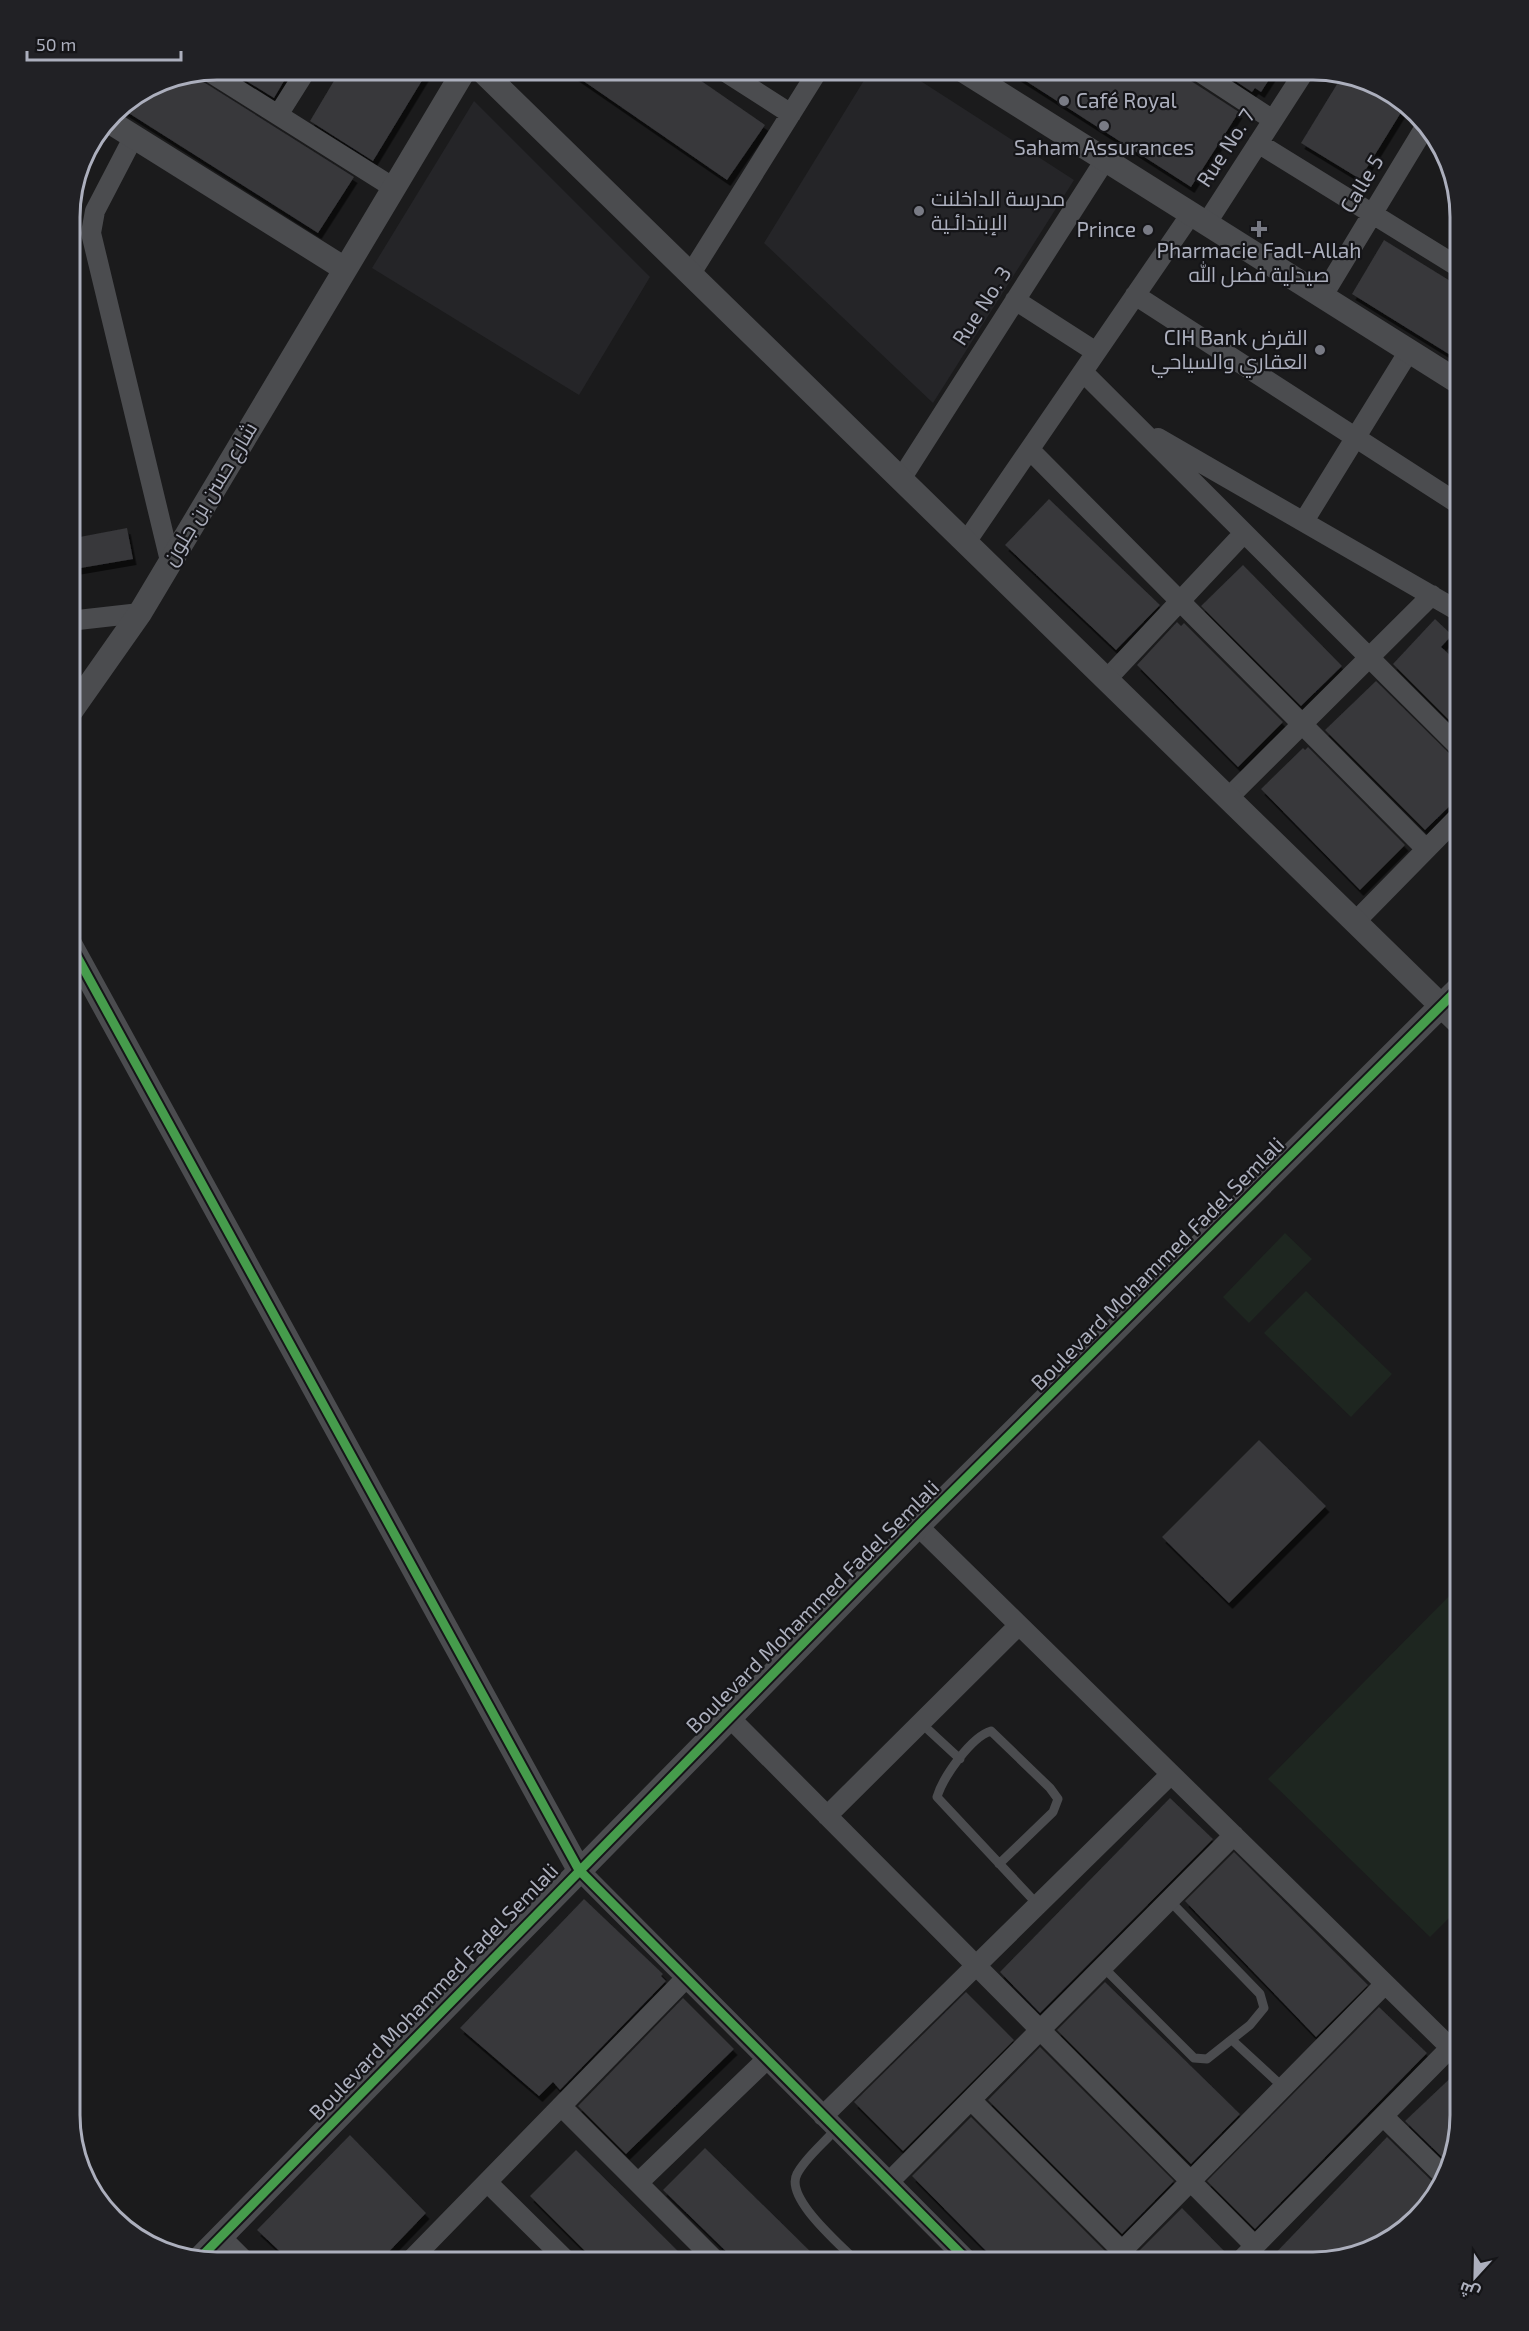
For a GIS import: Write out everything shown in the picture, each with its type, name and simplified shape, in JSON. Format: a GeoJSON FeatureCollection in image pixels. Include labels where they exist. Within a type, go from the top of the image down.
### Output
{"type":"FeatureCollection","features":[{"type":"Feature","properties":{"kind":"street"},"geometry":{"type":"LineString","coordinates":[[222,80],[394,188]]}},
{"type":"Feature","properties":{"kind":"street"},"geometry":{"type":"LineString","coordinates":[[278,115],[300,80]]}},
{"type":"Feature","properties":{"kind":"street","name":"شارع حسن بن جلون"},"geometry":{"type":"LineString","coordinates":[[80,698],[140,613],[458,80]]}},
{"type":"Feature","properties":{"kind":"street"},"geometry":{"type":"LineString","coordinates":[[491,80],[1450,1015]]}},
{"type":"Feature","properties":{"kind":"street"},"geometry":{"type":"LineString","coordinates":[[738,80],[791,114]]}},
{"type":"Feature","properties":{"kind":"street"},"geometry":{"type":"LineString","coordinates":[[690,274],[812,80]]}},
{"type":"Feature","properties":{"kind":"street"},"geometry":{"type":"LineString","coordinates":[[979,80],[1450,377]]}},
{"type":"Feature","properties":{"kind":"street"},"geometry":{"type":"LineString","coordinates":[[1212,80],[1273,120]]}},
{"type":"Feature","properties":{"kind":"street","name":"Rue No. 7"},"geometry":{"type":"LineString","coordinates":[[966,543],[1135,295],[1258,143],[1299,80]]}},
{"type":"Feature","properties":{"kind":"street"},"geometry":{"type":"LineString","coordinates":[[115,125],[345,269]]}},
{"type":"Feature","properties":{"kind":"street","name":"Calle 5"},"geometry":{"type":"LineString","coordinates":[[1322,297],[1421,133]]}},
{"type":"Feature","properties":{"kind":"street"},"geometry":{"type":"LineString","coordinates":[[134,136],[95,212],[92,233],[170,561]]}},
{"type":"Feature","properties":{"kind":"street"},"geometry":{"type":"LineString","coordinates":[[1258,143],[1450,262]]}},
{"type":"Feature","properties":{"kind":"street","name":"Rue No. 3"},"geometry":{"type":"LineString","coordinates":[[901,479],[1105,160]]}},
{"type":"Feature","properties":{"kind":"street"},"geometry":{"type":"LineString","coordinates":[[1135,295],[1450,499]]}},
{"type":"Feature","properties":{"kind":"street"},"geometry":{"type":"LineString","coordinates":[[1015,300],[1096,352]]}},
{"type":"Feature","properties":{"kind":"street"},"geometry":{"type":"LineString","coordinates":[[1304,521],[1409,351]]}},
{"type":"Feature","properties":{"kind":"street"},"geometry":{"type":"LineString","coordinates":[[1083,372],[1450,738]]}},
{"type":"Feature","properties":{"kind":"street"},"geometry":{"type":"LineString","coordinates":[[1136,424],[1450,606]]}},
{"type":"Feature","properties":{"kind":"street"},"geometry":{"type":"LineString","coordinates":[[1030,450],[1426,849]]}},
{"type":"Feature","properties":{"kind":"street"},"geometry":{"type":"LineString","coordinates":[[1106,680],[1244,533]]}},
{"type":"Feature","properties":{"kind":"street"},"geometry":{"type":"LineString","coordinates":[[1228,798],[1432,595]]}},
{"type":"Feature","properties":{"kind":"street"},"geometry":{"type":"LineString","coordinates":[[80,620],[140,613]]}},
{"type":"Feature","properties":{"kind":"street"},"geometry":{"type":"LineString","coordinates":[[1355,922],[1450,825]]}},
{"type":"Feature","properties":{"kind":"street"},"geometry":{"type":"LineString","coordinates":[[80,962],[579,1870],[890,2182],[956,2252]]}},
{"type":"Feature","properties":{"kind":"street","name":"Boulevard Mohammed Fadel Semlali"},"geometry":{"type":"LineString","coordinates":[[206,2251],[918,1526],[1450,997]]}},
{"type":"Feature","properties":{"kind":"street"},"geometry":{"type":"LineString","coordinates":[[918,1526],[1385,1983],[1450,2041]]}},
{"type":"Feature","properties":{"kind":"street"},"geometry":{"type":"LineString","coordinates":[[827,1816],[1019,1625]]}},
{"type":"Feature","properties":{"kind":"street"},"geometry":{"type":"LineString","coordinates":[[729,1718],[1255,2246]]}},
{"type":"Feature","properties":{"kind":"street"},"geometry":{"type":"LineString","coordinates":[[830,2122],[976,1966],[1171,1774]]}},
{"type":"Feature","properties":{"kind":"street"},"geometry":{"type":"LineString","coordinates":[[890,2182],[1234,1835]]}},
{"type":"Feature","properties":{"kind":"street"},"geometry":{"type":"LineString","coordinates":[[420,2251],[686,1978]]}},
{"type":"Feature","properties":{"kind":"street"},"geometry":{"type":"LineString","coordinates":[[1121,2252],[1385,1983]]}},
{"type":"Feature","properties":{"kind":"street"},"geometry":{"type":"LineString","coordinates":[[1249,2252],[1383,2116],[1450,2054]]}},
{"type":"Feature","properties":{"kind":"street"},"geometry":{"type":"LineString","coordinates":[[638,2183],[767,2060]]}},
{"type":"Feature","properties":{"kind":"street"},"geometry":{"type":"LineString","coordinates":[[971,2100],[1111,2252]]}},
{"type":"Feature","properties":{"kind":"street"},"geometry":{"type":"LineString","coordinates":[[561,2106],[706,2251]]}},
{"type":"Feature","properties":{"kind":"street"},"geometry":{"type":"LineString","coordinates":[[1383,2116],[1437,2170]]}},
{"type":"Feature","properties":{"kind":"street"},"geometry":{"type":"LineString","coordinates":[[487,2182],[557,2251]]}},
{"type":"Feature","properties":{"kind":"street"},"geometry":{"type":"LineString","coordinates":[[220,2236],[235,2251]]}},
{"type":"Feature","properties":{"kind":"lane"},"geometry":{"type":"LineString","coordinates":[[922,1724],[960,1759]]}},
{"type":"Feature","properties":{"kind":"lane"},"geometry":{"type":"LineString","coordinates":[[999,1864],[1053,1812],[1058,1798],[991,1731],[980,1734],[941,1783],[937,1797],[999,1864],[1038,1905]]}},
{"type":"Feature","properties":{"kind":"lane"},"geometry":{"type":"LineString","coordinates":[[1103,1967],[1194,2058],[1207,2060],[1232,2040],[1264,2008],[1264,2001],[1169,1900]]}},
{"type":"Feature","properties":{"kind":"lane"},"geometry":{"type":"LineString","coordinates":[[1232,2040],[1283,2087]]}},
{"type":"Feature","properties":{"kind":"lane"},"geometry":{"type":"LineString","coordinates":[[830,2122],[796,2175],[795,2190],[804,2206],[847,2252]]}},
{"type":"Feature","properties":{"kind":"shaded area","name":"مدرسة الداخلنت الإبتدائـية"},"geometry":{"type":"Polygon","coordinates":[[[864,80],[919,80],[1074,180],[933,403],[764,243],[864,80]]]}},
{"type":"Feature","properties":{"kind":"shaded area"},"geometry":{"type":"Polygon","coordinates":[[[474,101],[650,277],[579,395],[372,268],[474,101]]]}},
{"type":"Feature","properties":{"kind":"shaded area"},"geometry":{"type":"Polygon","coordinates":[[[1285,1233],[1312,1259],[1249,1323],[1223,1297],[1285,1233]]]}},
{"type":"Feature","properties":{"kind":"shaded area"},"geometry":{"type":"Polygon","coordinates":[[[1306,1291],[1392,1374],[1351,1417],[1264,1333],[1306,1291]]]}},
{"type":"Feature","properties":{"kind":"shaded area"},"geometry":{"type":"Polygon","coordinates":[[[1450,1595],[1450,1917],[1430,1937],[1268,1779],[1450,1595]]]}},
{"type":"Feature","properties":{"kind":"building"},"geometry":{"type":"Polygon","coordinates":[[[245,80],[285,80],[274,98],[245,80]]]}},
{"type":"Feature","properties":{"kind":"building"},"geometry":{"type":"Polygon","coordinates":[[[334,80],[422,80],[373,161],[310,121],[334,80]]]}},
{"type":"Feature","properties":{"kind":"building"},"geometry":{"type":"Polygon","coordinates":[[[582,80],[700,80],[765,125],[727,180],[582,80]]]}},
{"type":"Feature","properties":{"kind":"building"},"geometry":{"type":"Polygon","coordinates":[[[1024,80],[1190,80],[1239,112],[1191,187],[1024,80]]]}},
{"type":"Feature","properties":{"kind":"building"},"geometry":{"type":"Polygon","coordinates":[[[1234,80],[1269,80],[1261,92],[1255,88],[1252,92],[1234,80]]]}},
{"type":"Feature","properties":{"kind":"building"},"geometry":{"type":"Polygon","coordinates":[[[202,81],[354,177],[318,233],[128,113],[164,90],[202,81]]]}},
{"type":"Feature","properties":{"kind":"building"},"geometry":{"type":"Polygon","coordinates":[[[1338,82],[1373,94],[1401,112],[1360,179],[1301,143],[1338,82]]]}},
{"type":"Feature","properties":{"kind":"building"},"geometry":{"type":"Polygon","coordinates":[[[1384,240],[1450,281],[1450,355],[1352,294],[1384,240]]]}},
{"type":"Feature","properties":{"kind":"building"},"geometry":{"type":"Polygon","coordinates":[[[1049,499],[1160,605],[1116,650],[1005,545],[1049,499]]]}},
{"type":"Feature","properties":{"kind":"building"},"geometry":{"type":"Polygon","coordinates":[[[127,528],[133,559],[80,568],[80,537],[127,528]]]}},
{"type":"Feature","properties":{"kind":"building"},"geometry":{"type":"Polygon","coordinates":[[[1243,565],[1342,666],[1301,706],[1201,606],[1243,565]]]}},
{"type":"Feature","properties":{"kind":"building"},"geometry":{"type":"Polygon","coordinates":[[[1435,619],[1450,633],[1450,637],[1441,647],[1450,655],[1450,721],[1393,664],[1435,619]]]}},
{"type":"Feature","properties":{"kind":"building"},"geometry":{"type":"Polygon","coordinates":[[[1177,622],[1181,626],[1184,623],[1283,722],[1238,767],[1137,665],[1177,622]]]}},
{"type":"Feature","properties":{"kind":"building"},"geometry":{"type":"Polygon","coordinates":[[[1376,681],[1450,754],[1450,806],[1425,830],[1325,730],[1376,681]]]}},
{"type":"Feature","properties":{"kind":"building"},"geometry":{"type":"Polygon","coordinates":[[[1308,747],[1405,845],[1360,890],[1261,789],[1303,748],[1305,750],[1308,747]]]}},
{"type":"Feature","properties":{"kind":"building"},"geometry":{"type":"Polygon","coordinates":[[[1259,1440],[1326,1506],[1229,1603],[1162,1537],[1259,1440]]]}},
{"type":"Feature","properties":{"kind":"building"},"geometry":{"type":"Polygon","coordinates":[[[1170,1798],[1213,1839],[1040,2013],[1000,1972],[1170,1798]]]}},
{"type":"Feature","properties":{"kind":"building"},"geometry":{"type":"Polygon","coordinates":[[[1234,1852],[1368,1985],[1316,2037],[1185,1901],[1234,1852]]]}},
{"type":"Feature","properties":{"kind":"building"},"geometry":{"type":"Polygon","coordinates":[[[584,1899],[663,1974],[661,1976],[666,1981],[560,2090],[553,2082],[539,2096],[460,2028],[584,1899]]]}},
{"type":"Feature","properties":{"kind":"building"},"geometry":{"type":"Polygon","coordinates":[[[1105,1982],[1240,2114],[1191,2164],[1057,2030],[1105,1982]]]}},
{"type":"Feature","properties":{"kind":"building"},"geometry":{"type":"Polygon","coordinates":[[[966,1992],[1014,2040],[903,2151],[854,2102],[966,1992]]]}},
{"type":"Feature","properties":{"kind":"building"},"geometry":{"type":"Polygon","coordinates":[[[683,1998],[734,2049],[626,2154],[578,2106],[683,1998]]]}},
{"type":"Feature","properties":{"kind":"building"},"geometry":{"type":"Polygon","coordinates":[[[1379,2007],[1427,2053],[1255,2229],[1207,2181],[1379,2007]]]}},
{"type":"Feature","properties":{"kind":"building"},"geometry":{"type":"Polygon","coordinates":[[[1040,2047],[1174,2181],[1122,2234],[988,2100],[1040,2047]]]}},
{"type":"Feature","properties":{"kind":"building"},"geometry":{"type":"Polygon","coordinates":[[[1450,2078],[1450,2114],[1442,2157],[1405,2121],[1450,2078]]]}},
{"type":"Feature","properties":{"kind":"building"},"geometry":{"type":"Polygon","coordinates":[[[971,2117],[1105,2251],[987,2252],[912,2176],[971,2117]]]}},
{"type":"Feature","properties":{"kind":"building"},"geometry":{"type":"Polygon","coordinates":[[[350,2135],[426,2213],[389,2251],[279,2251],[257,2230],[350,2135]]]}},
{"type":"Feature","properties":{"kind":"building"},"geometry":{"type":"Polygon","coordinates":[[[1387,2137],[1432,2181],[1421,2198],[1396,2223],[1365,2241],[1330,2250],[1277,2252],[1387,2137]]]}},
{"type":"Feature","properties":{"kind":"building"},"geometry":{"type":"Polygon","coordinates":[[[705,2148],[810,2252],[726,2251],[663,2190],[705,2148]]]}},
{"type":"Feature","properties":{"kind":"building"},"geometry":{"type":"Polygon","coordinates":[[[576,2150],[678,2251],[585,2251],[530,2196],[576,2150]]]}},
{"type":"Feature","properties":{"kind":"building"},"geometry":{"type":"Polygon","coordinates":[[[1182,2208],[1225,2252],[1138,2252],[1182,2208]]]}},
{"type":"Feature","properties":{"kind":"cycle path"},"geometry":{"type":"LineString","coordinates":[[80,962],[579,1870],[959,2252]]}},
{"type":"Feature","properties":{"kind":"cycle path"},"geometry":{"type":"LineString","coordinates":[[207,2251],[918,1526],[1450,997]]}},
{"type":"Feature","properties":{"kind":"place","name":"Café Royal"},"geometry":{"type":"Point","coordinates":[1064,101]}},
{"type":"Feature","properties":{"kind":"place","name":"Saham Assurances"},"geometry":{"type":"Point","coordinates":[1104,126]}},
{"type":"Feature","properties":{"kind":"place","name":"مدرسة الداخلنت الإبتدائـية"},"geometry":{"type":"Point","coordinates":[919,211]}},
{"type":"Feature","properties":{"kind":"place","name":"Pharmacie Fadl-Allah صيدلية فضل الله"},"geometry":{"type":"Point","coordinates":[1259,229]}},
{"type":"Feature","properties":{"kind":"place","name":"Prince"},"geometry":{"type":"Point","coordinates":[1148,230]}},
{"type":"Feature","properties":{"kind":"place","name":"CIH Bank القرض العقاري والسياحي"},"geometry":{"type":"Point","coordinates":[1320,350]}}]}
